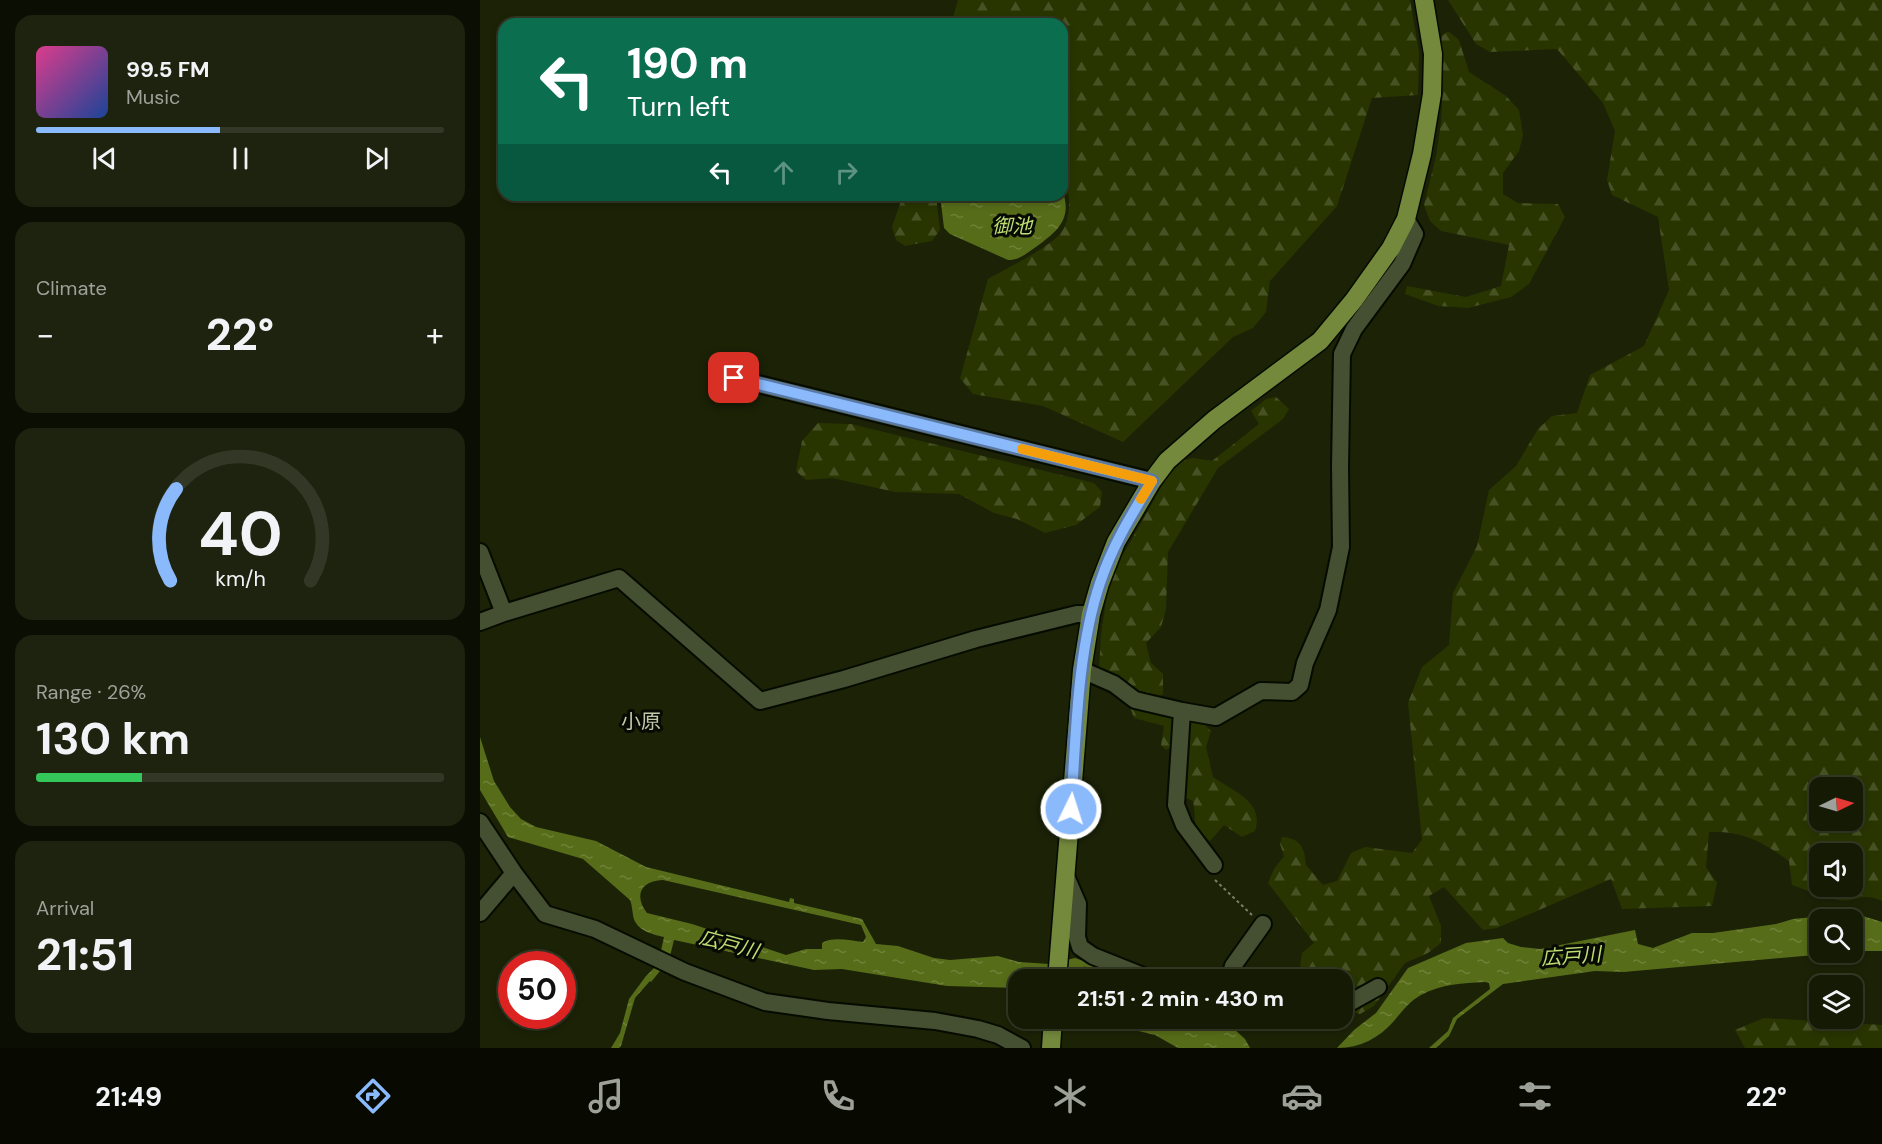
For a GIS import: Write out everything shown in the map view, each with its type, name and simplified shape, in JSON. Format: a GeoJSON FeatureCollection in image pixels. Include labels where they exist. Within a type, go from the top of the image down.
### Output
{"type":"FeatureCollection","features":[{"type":"Feature","properties":{"kind":"main road"},"geometry":{"type":"LineString","coordinates":[[1058,969],[1082,670],[1091,614],[1100,583],[1116,542],[1152,481],[1167,461],[1192,438],[1320,341],[1354,300],[1391,248],[1406,219],[1422,154],[1432,94],[1433,54],[1424,0]]}},
{"type":"Feature","properties":{"kind":"main road"},"geometry":{"type":"LineString","coordinates":[[1051,1046],[1052,1029]]}},
{"type":"Feature","properties":{"kind":"street"},"geometry":{"type":"LineString","coordinates":[[1082,670],[1114,684],[1135,700],[1216,717],[1261,691],[1292,692],[1300,685],[1305,663],[1328,610],[1341,547],[1342,354],[1353,329],[1402,264],[1415,234],[1406,219]]}},
{"type":"Feature","properties":{"kind":"street"},"geometry":{"type":"LineString","coordinates":[[734,378],[1152,481]]}},
{"type":"Feature","properties":{"kind":"street"},"geometry":{"type":"LineString","coordinates":[[480,552],[504,613]]}},
{"type":"Feature","properties":{"kind":"street"},"geometry":{"type":"LineString","coordinates":[[480,622],[619,578],[760,701],[844,679],[976,639],[1077,614],[1091,614]]}},
{"type":"Feature","properties":{"kind":"street"},"geometry":{"type":"LineString","coordinates":[[1182,711],[1176,805],[1184,825],[1214,865]]}},
{"type":"Feature","properties":{"kind":"street"},"geometry":{"type":"LineString","coordinates":[[480,822],[545,914],[595,929],[685,972],[765,1002],[960,1025],[998,1035],[1022,1048]]}},
{"type":"Feature","properties":{"kind":"street"},"geometry":{"type":"LineString","coordinates":[[480,913],[514,873]]}},
{"type":"Feature","properties":{"kind":"street"},"geometry":{"type":"LineString","coordinates":[[1065,874],[1078,904],[1077,937],[1080,947],[1093,956],[1126,969]]}},
{"type":"Feature","properties":{"kind":"street"},"geometry":{"type":"LineString","coordinates":[[1232,969],[1263,924]]}},
{"type":"Feature","properties":{"kind":"street"},"geometry":{"type":"LineString","coordinates":[[1353,1001],[1378,987]]}},
{"type":"Feature","properties":{"kind":"path"},"geometry":{"type":"LineString","coordinates":[[1214,865],[1210,872],[1217,883],[1263,924]]}},
{"type":"Feature","properties":{"kind":"green space"},"geometry":{"type":"Polygon","coordinates":[[[958,0],[1410,0],[1419,52],[1418,95],[1372,98],[1337,206],[1270,281],[1266,312],[1253,328],[1233,337],[1123,442],[1043,406],[973,394],[960,378],[988,279],[1050,243],[1058,236],[1066,222],[1069,204],[1068,18],[953,18],[958,0]]]}},
{"type":"Feature","properties":{"kind":"green space"},"geometry":{"type":"Polygon","coordinates":[[[1448,0],[1882,0],[1882,901],[1869,897],[1844,900],[1825,897],[1863,897],[1863,843],[1809,843],[1809,891],[1792,885],[1789,861],[1770,848],[1742,835],[1721,832],[1709,832],[1706,867],[1717,883],[1712,906],[1622,909],[1611,879],[1497,928],[1483,930],[1444,887],[1429,896],[1441,926],[1441,943],[1428,953],[1405,963],[1374,1006],[1360,1014],[1353,1012],[1353,969],[1303,969],[1300,966],[1302,953],[1314,943],[1268,883],[1274,869],[1284,856],[1280,844],[1282,837],[1293,839],[1300,845],[1306,865],[1323,885],[1337,881],[1351,853],[1365,847],[1412,853],[1422,840],[1408,703],[1422,667],[1449,645],[1453,593],[1477,546],[1489,490],[1516,466],[1538,429],[1552,416],[1577,413],[1590,375],[1644,346],[1669,290],[1658,217],[1612,195],[1607,180],[1615,131],[1603,103],[1557,49],[1490,52],[1476,44],[1448,0]]]}},
{"type":"Feature","properties":{"kind":"green space"},"geometry":{"type":"Polygon","coordinates":[[[1448,31],[1459,40],[1469,72],[1506,96],[1519,110],[1523,135],[1519,151],[1503,173],[1503,194],[1518,203],[1558,204],[1565,217],[1529,284],[1511,297],[1468,308],[1438,306],[1405,294],[1407,286],[1466,297],[1501,286],[1509,245],[1441,231],[1430,221],[1424,205],[1436,156],[1441,122],[1443,87],[1441,42],[1442,36],[1448,31]]]}},
{"type":"Feature","properties":{"kind":"green space"},"geometry":{"type":"Polygon","coordinates":[[[901,201],[937,201],[940,230],[932,241],[905,246],[896,240],[892,227],[901,201]]]}},
{"type":"Feature","properties":{"kind":"green space"},"geometry":{"type":"Polygon","coordinates":[[[1276,397],[1289,409],[1283,419],[1218,468],[1168,552],[1166,609],[1161,627],[1146,643],[1151,663],[1163,674],[1163,694],[1154,700],[1138,696],[1099,670],[1107,594],[1121,558],[1166,479],[1181,461],[1193,458],[1212,461],[1259,424],[1251,411],[1266,399],[1276,397]]]}},
{"type":"Feature","properties":{"kind":"green space"},"geometry":{"type":"Polygon","coordinates":[[[818,423],[851,424],[1094,483],[1102,492],[1100,507],[1076,525],[1045,533],[1017,519],[994,513],[959,494],[895,492],[832,478],[806,480],[796,471],[802,441],[818,423]]]}},
{"type":"Feature","properties":{"kind":"green space"},"geometry":{"type":"Polygon","coordinates":[[[1135,704],[1172,713],[1178,721],[1173,747],[1166,750],[1161,745],[1164,726],[1134,718],[1130,707],[1135,704]]]}},
{"type":"Feature","properties":{"kind":"green space"},"geometry":{"type":"Polygon","coordinates":[[[1192,721],[1201,721],[1211,731],[1206,747],[1213,777],[1245,798],[1251,805],[1257,821],[1255,831],[1242,837],[1224,825],[1210,841],[1199,832],[1193,801],[1186,798],[1183,786],[1187,726],[1192,721]]]}},
{"type":"Feature","properties":{"kind":"green space"},"geometry":{"type":"Polygon","coordinates":[[[1764,1018],[1809,1021],[1809,1029],[1863,1029],[1863,1024],[1882,1025],[1882,1048],[1745,1048],[1735,1030],[1764,1018]]]}},
{"type":"Feature","properties":{"kind":"water","name":"御池"},"geometry":{"type":"Polygon","coordinates":[[[941,201],[1065,201],[1064,218],[1055,231],[1024,255],[1015,259],[1008,260],[950,234],[944,228],[941,201]]]}},
{"type":"Feature","properties":{"kind":"water","name":"広戸川"},"geometry":{"type":"Polygon","coordinates":[[[480,737],[494,781],[510,807],[521,819],[536,827],[596,841],[646,867],[789,902],[790,898],[794,899],[794,903],[862,919],[876,944],[898,946],[934,958],[950,960],[998,956],[1019,962],[1049,964],[1075,958],[1106,969],[1079,967],[1074,969],[1008,969],[1008,988],[947,986],[842,969],[814,970],[674,940],[669,960],[635,998],[621,1046],[611,1048],[620,1033],[629,999],[658,964],[664,937],[640,928],[634,920],[630,900],[583,859],[508,837],[480,790],[480,737]],[[663,880],[644,886],[640,895],[647,913],[692,924],[786,955],[806,949],[822,949],[822,943],[826,941],[863,942],[866,937],[861,925],[663,880]]]}},
{"type":"Feature","properties":{"kind":"water"},"geometry":{"type":"Polygon","coordinates":[[[1863,916],[1882,922],[1882,951],[1863,951],[1863,916]]]}},
{"type":"Feature","properties":{"kind":"water","name":"広戸川"},"geometry":{"type":"Polygon","coordinates":[[[1809,917],[1809,955],[1624,972],[1595,971],[1503,984],[1457,1019],[1449,1036],[1436,1048],[1429,1048],[1448,1031],[1453,1018],[1490,989],[1489,983],[1485,982],[1452,985],[1437,988],[1417,997],[1388,1027],[1368,1041],[1337,1048],[1354,1030],[1376,1013],[1408,968],[1466,943],[1503,938],[1508,943],[1521,947],[1540,949],[1635,930],[1638,944],[1653,948],[1692,933],[1713,933],[1776,924],[1809,917]]]}},
{"type":"Feature","properties":{"kind":"water"},"geometry":{"type":"Polygon","coordinates":[[[1130,1029],[1234,1029],[1245,1039],[1250,1048],[1178,1048],[1155,1035],[1130,1029]]]}},
{"type":"Feature","properties":{"kind":"slow traffic"},"geometry":{"type":"LineString","coordinates":[[1022,449],[1152,481],[1141,499]]}},
{"type":"Feature","properties":{"kind":"district","name":"小原"},"geometry":{"type":"Point","coordinates":[641,721]}},
{"type":"Feature","properties":{"kind":"route"},"geometry":{"type":"LineString","coordinates":[[734,378],[1152,481],[1116,542],[1091,614],[1082,670],[1071,809]]}}]}
